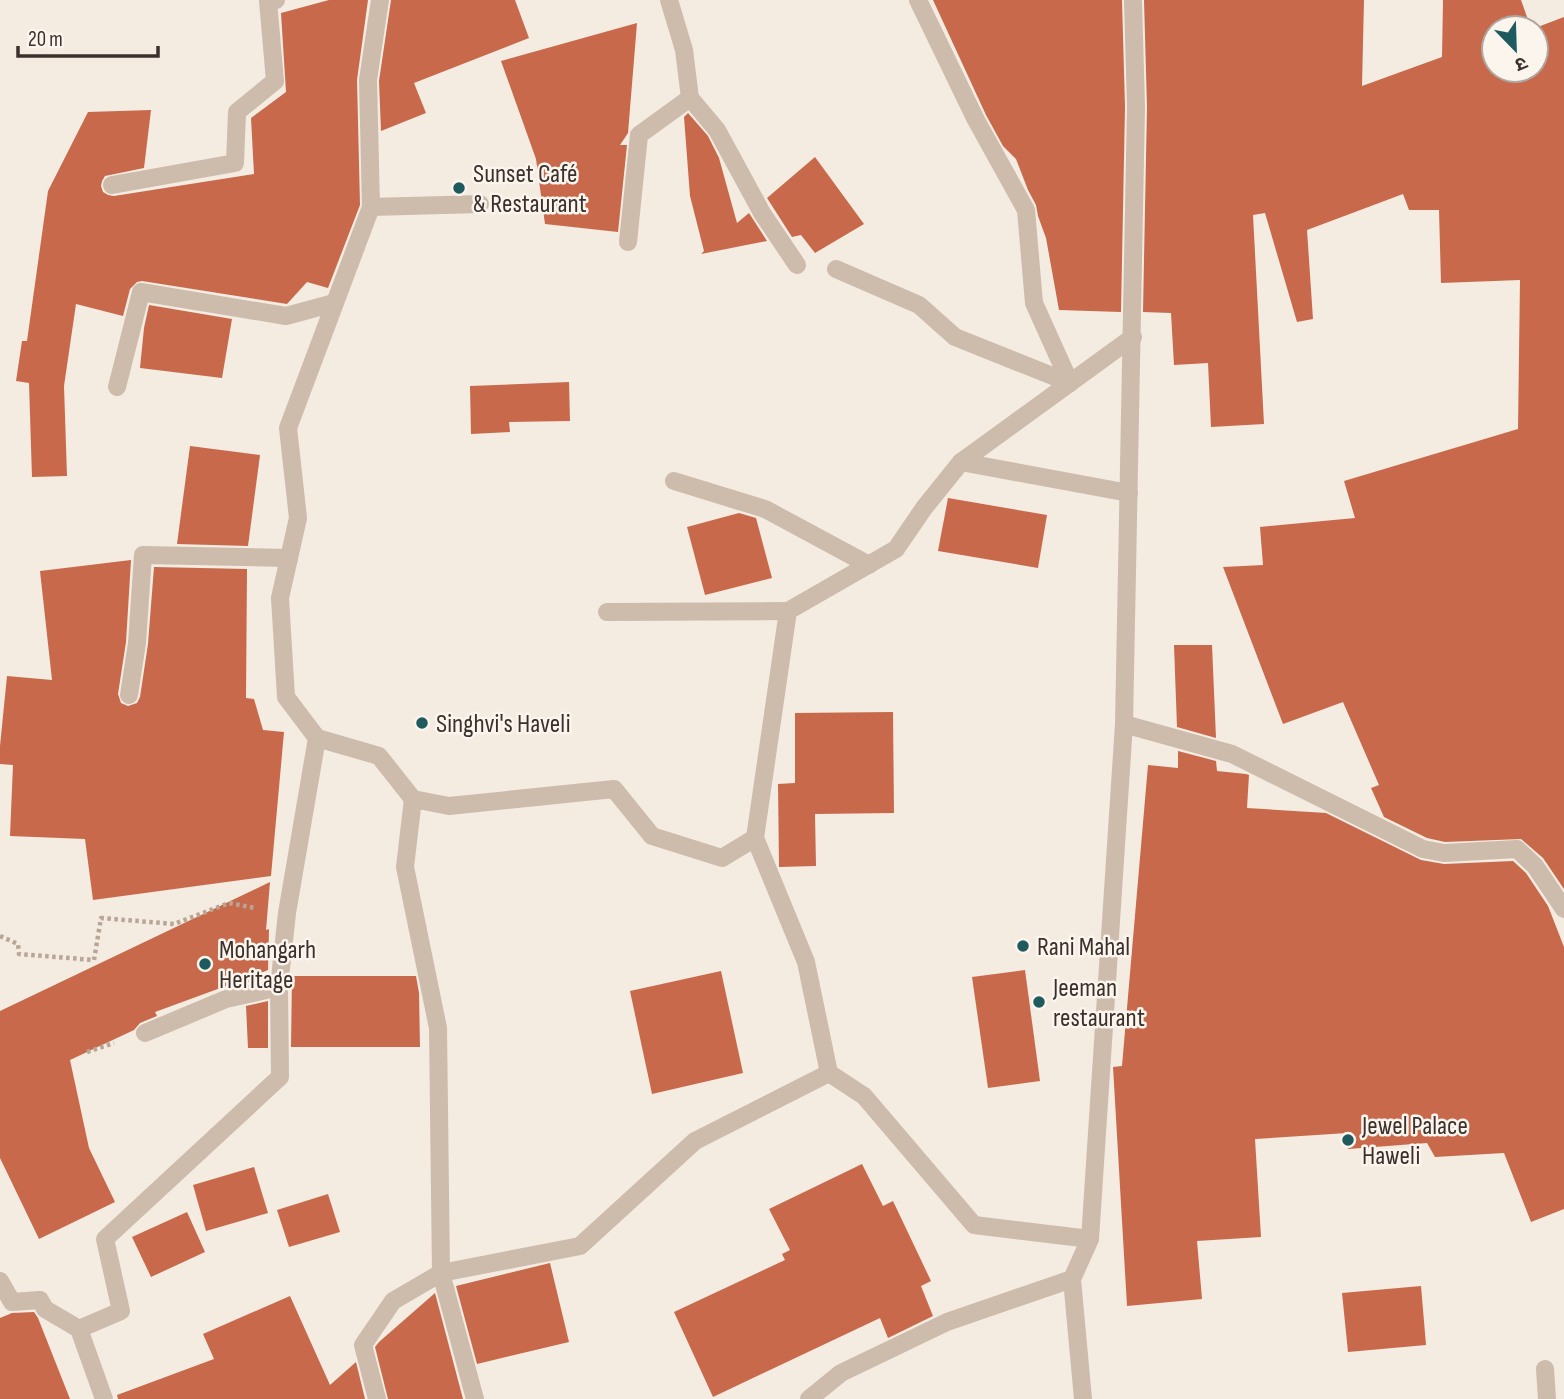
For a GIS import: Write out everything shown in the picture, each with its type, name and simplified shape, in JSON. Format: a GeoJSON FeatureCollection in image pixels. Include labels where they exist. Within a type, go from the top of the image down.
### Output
{"type":"FeatureCollection","features":[{"type":"Feature","properties":{"kind":"street"},"geometry":{"type":"LineString","coordinates":[[112,184],[235,163],[237,112],[275,81],[268,1],[276,0]]}},
{"type":"Feature","properties":{"kind":"street"},"geometry":{"type":"LineString","coordinates":[[380,0],[368,80],[371,207],[288,428],[298,518],[280,598],[286,697],[317,738],[379,756],[413,799],[449,806],[614,789],[652,836],[722,858],[755,838]]}},
{"type":"Feature","properties":{"kind":"street"},"geometry":{"type":"LineString","coordinates":[[669,0],[684,50],[690,98],[716,130],[762,213],[797,265]]}},
{"type":"Feature","properties":{"kind":"street"},"geometry":{"type":"LineString","coordinates":[[918,0],[976,120],[1026,210],[1034,303],[1070,383]]}},
{"type":"Feature","properties":{"kind":"street"},"geometry":{"type":"LineString","coordinates":[[1083,1399],[1073,1279],[1090,1239],[1124,724],[1136,107],[1133,0]]}},
{"type":"Feature","properties":{"kind":"street"},"geometry":{"type":"LineString","coordinates":[[628,242],[639,135],[690,98]]}},
{"type":"Feature","properties":{"kind":"street"},"geometry":{"type":"LineString","coordinates":[[371,207],[480,204]]}},
{"type":"Feature","properties":{"kind":"street"},"geometry":{"type":"LineString","coordinates":[[836,269],[919,304],[955,337],[1070,383]]}},
{"type":"Feature","properties":{"kind":"street"},"geometry":{"type":"LineString","coordinates":[[117,387],[141,292],[286,316],[334,303]]}},
{"type":"Feature","properties":{"kind":"street"},"geometry":{"type":"LineString","coordinates":[[607,612],[788,611],[896,549],[961,462],[1133,337]]}},
{"type":"Feature","properties":{"kind":"street"},"geometry":{"type":"LineString","coordinates":[[961,462],[1129,493]]}},
{"type":"Feature","properties":{"kind":"street"},"geometry":{"type":"LineString","coordinates":[[674,481],[765,509],[869,565]]}},
{"type":"Feature","properties":{"kind":"street"},"geometry":{"type":"LineString","coordinates":[[129,695],[137,643],[143,555],[289,558]]}},
{"type":"Feature","properties":{"kind":"street"},"geometry":{"type":"LineString","coordinates":[[788,611],[755,838],[806,962],[829,1073],[864,1096],[974,1225],[1090,1239]]}},
{"type":"Feature","properties":{"kind":"street"},"geometry":{"type":"LineString","coordinates":[[1124,724],[1232,754],[1423,849],[1444,853],[1517,849],[1535,866],[1564,909]]}},
{"type":"Feature","properties":{"kind":"street"},"geometry":{"type":"LineString","coordinates":[[79,1329],[121,1311],[105,1240],[280,1077],[279,987],[287,913],[317,738]]}},
{"type":"Feature","properties":{"kind":"street"},"geometry":{"type":"LineString","coordinates":[[413,799],[405,867],[438,1028],[441,1273],[475,1399]]}},
{"type":"Feature","properties":{"kind":"street"},"geometry":{"type":"LineString","coordinates":[[145,1033],[226,999],[279,987]]}},
{"type":"Feature","properties":{"kind":"street"},"geometry":{"type":"LineString","coordinates":[[377,1399],[363,1345],[393,1301],[441,1273],[580,1246],[695,1140],[829,1073]]}},
{"type":"Feature","properties":{"kind":"street"},"geometry":{"type":"LineString","coordinates":[[809,1399],[841,1373],[947,1322],[1073,1279]]}},
{"type":"Feature","properties":{"kind":"street"},"geometry":{"type":"LineString","coordinates":[[0,1281],[12,1302],[40,1300],[45,1309],[79,1329],[104,1399]]}},
{"type":"Feature","properties":{"kind":"street"},"geometry":{"type":"LineString","coordinates":[[1545,1368],[1547,1399]]}},
{"type":"Feature","properties":{"kind":"path"},"geometry":{"type":"LineString","coordinates":[[0,936],[18,944],[19,954],[94,960],[101,918],[174,924],[229,903],[287,913]]}},
{"type":"Feature","properties":{"kind":"building"},"geometry":{"type":"Polygon","coordinates":[[[329,0],[368,0],[357,80],[360,205],[328,288],[307,282],[287,304],[142,281],[130,289],[123,316],[76,304],[64,386],[67,476],[32,477],[29,383],[16,381],[22,341],[27,341],[48,191],[88,112],[151,110],[144,168],[105,176],[101,186],[103,192],[108,195],[254,174],[251,118],[286,92],[281,13],[329,0]]]}},
{"type":"Feature","properties":{"kind":"building"},"geometry":{"type":"Polygon","coordinates":[[[391,0],[515,0],[529,38],[414,83],[426,113],[381,131],[379,81],[391,0]]]}},
{"type":"Feature","properties":{"kind":"building"},"geometry":{"type":"Polygon","coordinates":[[[933,0],[1122,0],[1125,107],[1121,312],[1059,310],[1046,238],[1036,205],[1016,159],[1003,146],[986,115],[933,0]]]}},
{"type":"Feature","properties":{"kind":"building"},"geometry":{"type":"Polygon","coordinates":[[[1144,0],[1364,0],[1362,86],[1442,57],[1443,0],[1521,0],[1526,14],[1480,14],[1480,84],[1550,84],[1550,22],[1564,17],[1564,889],[1543,858],[1521,839],[1445,842],[1427,838],[1384,817],[1371,788],[1379,785],[1343,702],[1283,724],[1223,567],[1263,565],[1260,527],[1355,518],[1344,481],[1518,429],[1520,280],[1441,283],[1439,210],[1409,210],[1403,194],[1307,230],[1313,319],[1297,322],[1265,213],[1253,215],[1264,424],[1211,427],[1208,363],[1174,365],[1171,313],[1143,312],[1147,107],[1144,0]]]}},
{"type":"Feature","properties":{"kind":"building"},"geometry":{"type":"Polygon","coordinates":[[[637,23],[628,133],[620,145],[627,145],[618,232],[545,224],[536,159],[501,61],[637,23]]]}},
{"type":"Feature","properties":{"kind":"building"},"geometry":{"type":"Polygon","coordinates":[[[688,113],[708,136],[719,158],[737,223],[749,213],[767,241],[701,254],[704,251],[690,196],[684,117],[688,113]]]}},
{"type":"Feature","properties":{"kind":"building"},"geometry":{"type":"Polygon","coordinates":[[[815,157],[864,224],[815,253],[801,235],[792,237],[767,198],[815,157]]]}},
{"type":"Feature","properties":{"kind":"building"},"geometry":{"type":"Polygon","coordinates":[[[149,305],[232,319],[222,378],[140,368],[149,305]]]}},
{"type":"Feature","properties":{"kind":"building"},"geometry":{"type":"Polygon","coordinates":[[[569,382],[570,421],[509,422],[510,432],[471,434],[470,386],[569,382]]]}},
{"type":"Feature","properties":{"kind":"building"},"geometry":{"type":"Polygon","coordinates":[[[190,446],[260,455],[248,546],[177,544],[190,446]]]}},
{"type":"Feature","properties":{"kind":"building"},"geometry":{"type":"Polygon","coordinates":[[[948,498],[1047,515],[1038,568],[938,551],[948,498]]]}},
{"type":"Feature","properties":{"kind":"building"},"geometry":{"type":"Polygon","coordinates":[[[739,513],[756,518],[772,578],[705,595],[687,527],[739,513]]]}},
{"type":"Feature","properties":{"kind":"building"},"geometry":{"type":"Polygon","coordinates":[[[131,560],[126,642],[118,694],[121,703],[128,706],[137,703],[140,697],[148,644],[154,567],[247,569],[246,698],[254,699],[263,730],[284,732],[271,876],[93,900],[85,839],[10,836],[13,765],[0,764],[7,676],[52,680],[40,571],[131,560]]]}},
{"type":"Feature","properties":{"kind":"building"},"geometry":{"type":"Polygon","coordinates":[[[1174,645],[1212,645],[1216,738],[1177,727],[1174,645]]]}},
{"type":"Feature","properties":{"kind":"building"},"geometry":{"type":"Polygon","coordinates":[[[893,712],[894,813],[815,814],[816,866],[779,867],[778,784],[795,783],[795,713],[893,712]]]}},
{"type":"Feature","properties":{"kind":"building"},"geometry":{"type":"Polygon","coordinates":[[[1178,751],[1216,761],[1217,771],[1249,775],[1247,808],[1326,813],[1421,860],[1444,864],[1513,861],[1526,873],[1548,906],[1564,947],[1564,1209],[1531,1222],[1504,1153],[1435,1157],[1427,1143],[1348,1149],[1347,1133],[1255,1139],[1261,1237],[1197,1241],[1202,1299],[1127,1306],[1113,1067],[1122,1066],[1148,765],[1178,768],[1178,751]]]}},
{"type":"Feature","properties":{"kind":"building"},"geometry":{"type":"Polygon","coordinates":[[[270,882],[266,930],[269,929],[268,970],[251,977],[269,978],[245,983],[245,979],[155,1012],[157,1016],[140,1023],[134,1030],[70,1060],[89,1148],[115,1202],[39,1239],[0,1158],[0,1011],[270,882]]]}},
{"type":"Feature","properties":{"kind":"building"},"geometry":{"type":"Polygon","coordinates":[[[1025,970],[1040,1081],[988,1088],[972,977],[1025,970]]]}},
{"type":"Feature","properties":{"kind":"building"},"geometry":{"type":"Polygon","coordinates":[[[721,971],[743,1073],[652,1094],[630,991],[721,971]]]}},
{"type":"Feature","properties":{"kind":"building"},"geometry":{"type":"Polygon","coordinates":[[[292,976],[416,976],[420,1047],[291,1047],[292,976]]]}},
{"type":"Feature","properties":{"kind":"building"},"geometry":{"type":"Polygon","coordinates":[[[268,1001],[268,1048],[248,1048],[246,1006],[268,1001]]]}},
{"type":"Feature","properties":{"kind":"building"},"geometry":{"type":"Polygon","coordinates":[[[862,1164],[883,1206],[893,1201],[931,1281],[921,1286],[933,1316],[888,1338],[880,1318],[713,1397],[674,1312],[785,1260],[782,1254],[790,1250],[769,1209],[862,1164]]]}},
{"type":"Feature","properties":{"kind":"building"},"geometry":{"type":"Polygon","coordinates":[[[254,1167],[268,1213],[206,1231],[193,1185],[254,1167]]]}},
{"type":"Feature","properties":{"kind":"building"},"geometry":{"type":"Polygon","coordinates":[[[328,1194],[340,1232],[289,1247],[277,1210],[328,1194]]]}},
{"type":"Feature","properties":{"kind":"building"},"geometry":{"type":"Polygon","coordinates":[[[187,1212],[205,1252],[151,1277],[132,1237],[187,1212]]]}},
{"type":"Feature","properties":{"kind":"building"},"geometry":{"type":"Polygon","coordinates":[[[550,1263],[569,1342],[477,1364],[456,1286],[550,1263]]]}},
{"type":"Feature","properties":{"kind":"building"},"geometry":{"type":"Polygon","coordinates":[[[1421,1286],[1426,1345],[1348,1352],[1342,1293],[1421,1286]]]}},
{"type":"Feature","properties":{"kind":"building"},"geometry":{"type":"Polygon","coordinates":[[[435,1293],[463,1399],[388,1399],[375,1347],[435,1293]]]}},
{"type":"Feature","properties":{"kind":"building"},"geometry":{"type":"Polygon","coordinates":[[[290,1296],[330,1385],[356,1362],[365,1399],[118,1399],[117,1395],[214,1359],[203,1334],[290,1296]]]}},
{"type":"Feature","properties":{"kind":"building"},"geometry":{"type":"Polygon","coordinates":[[[34,1312],[70,1399],[0,1399],[0,1318],[12,1313],[34,1312]]]}},
{"type":"Feature","properties":{"kind":"place","name":"Sunset Café & Restaurant"},"geometry":{"type":"Point","coordinates":[459,188]}},
{"type":"Feature","properties":{"kind":"place","name":"Singhvi's Haveli"},"geometry":{"type":"Point","coordinates":[422,723]}},
{"type":"Feature","properties":{"kind":"place","name":"Rani Mahal"},"geometry":{"type":"Point","coordinates":[1023,946]}},
{"type":"Feature","properties":{"kind":"place","name":"Mohangarh Heritage"},"geometry":{"type":"Point","coordinates":[205,964]}},
{"type":"Feature","properties":{"kind":"place","name":"Jeeman restaurant"},"geometry":{"type":"Point","coordinates":[1039,1002]}},
{"type":"Feature","properties":{"kind":"place","name":"Jewel Palace Haweli"},"geometry":{"type":"Point","coordinates":[1348,1140]}}]}
